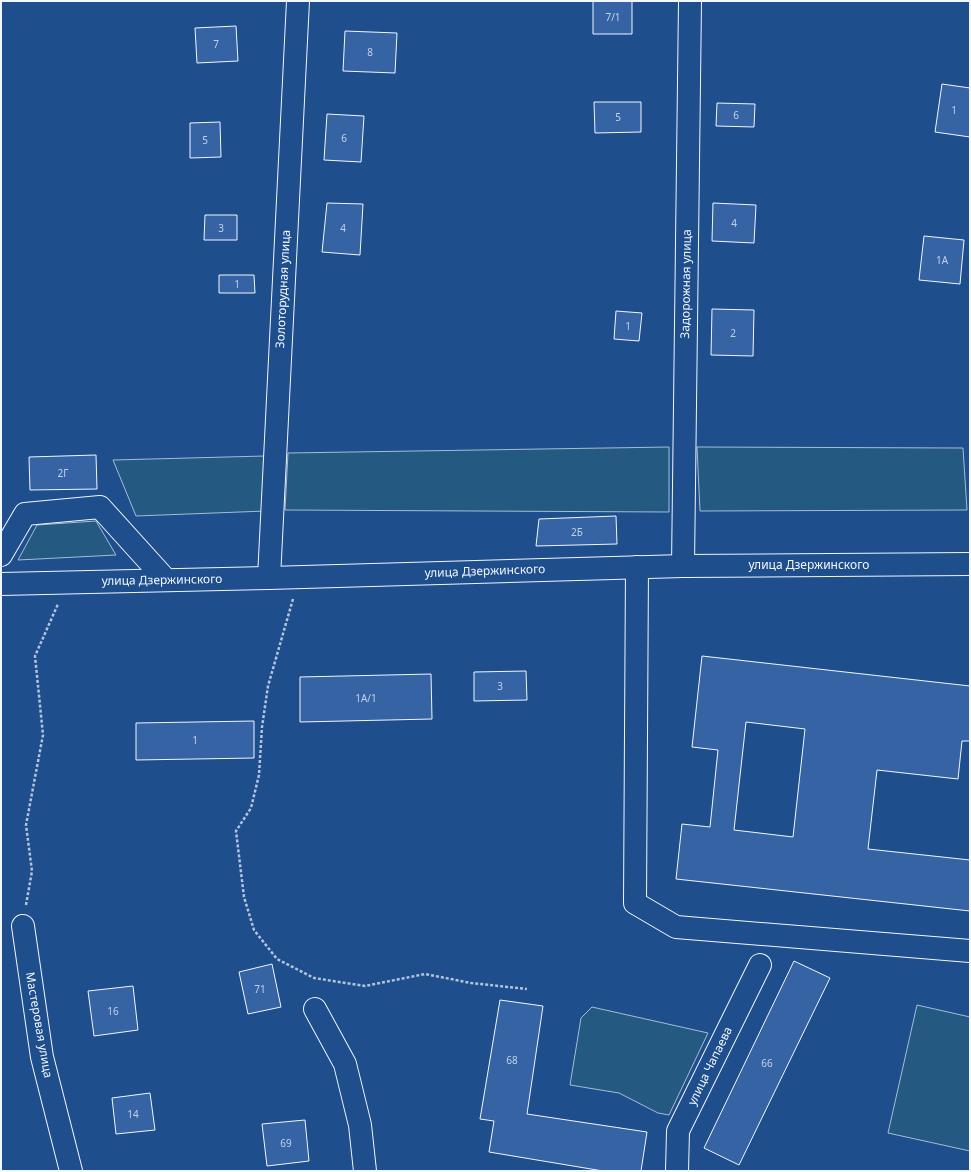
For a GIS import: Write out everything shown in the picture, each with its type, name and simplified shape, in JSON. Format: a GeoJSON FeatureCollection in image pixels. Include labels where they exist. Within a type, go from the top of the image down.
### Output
{"type":"FeatureCollection","features":[{"type":"Feature","properties":{"kind":"street","name":"Золоторудная улица"},"geometry":{"type":"LineString","coordinates":[[269,578],[298,1]]}},
{"type":"Feature","properties":{"kind":"street","name":"Задорожная улица"},"geometry":{"type":"LineString","coordinates":[[683,566],[690,1]]}},
{"type":"Feature","properties":{"kind":"street"},"geometry":{"type":"LineString","coordinates":[[1,555],[26,514],[100,507],[166,580]]}},
{"type":"Feature","properties":{"kind":"street","name":"улица Дзержинского"},"geometry":{"type":"LineString","coordinates":[[1,584],[683,566],[970,564]]}},
{"type":"Feature","properties":{"kind":"street"},"geometry":{"type":"LineString","coordinates":[[637,567],[635,903],[676,927],[970,951]]}},
{"type":"Feature","properties":{"kind":"street","name":"Мастеровая улица"},"geometry":{"type":"LineString","coordinates":[[23,926],[42,1057],[71,1171]]}},
{"type":"Feature","properties":{"kind":"street","name":"улица Чапаева"},"geometry":{"type":"LineString","coordinates":[[677,1171],[678,1131],[760,965]]}},
{"type":"Feature","properties":{"kind":"street"},"geometry":{"type":"LineString","coordinates":[[315,1009],[345,1064],[360,1126],[365,1171]]}},
{"type":"Feature","properties":{"kind":"path"},"geometry":{"type":"LineString","coordinates":[[300,576],[268,686],[262,727],[259,775],[251,808],[236,831],[244,897],[254,930],[277,959],[314,978],[365,986],[426,974],[471,983],[527,989]]}},
{"type":"Feature","properties":{"kind":"path"},"geometry":{"type":"LineString","coordinates":[[23,926],[32,871],[26,826],[43,735],[35,656],[68,582]]}},
{"type":"Feature","properties":{"kind":"shaded area"},"geometry":{"type":"Polygon","coordinates":[[[669,447],[669,512],[285,510],[288,453],[669,447]]]}},
{"type":"Feature","properties":{"kind":"shaded area"},"geometry":{"type":"Polygon","coordinates":[[[697,447],[963,448],[967,510],[700,511],[697,447]]]}},
{"type":"Feature","properties":{"kind":"shaded area"},"geometry":{"type":"Polygon","coordinates":[[[265,456],[266,511],[136,516],[113,460],[265,456]]]}},
{"type":"Feature","properties":{"kind":"shaded area"},"geometry":{"type":"Polygon","coordinates":[[[96,521],[116,555],[18,560],[37,525],[96,521]]]}},
{"type":"Feature","properties":{"kind":"shaded area"},"geometry":{"type":"Polygon","coordinates":[[[917,1005],[970,1017],[970,1151],[888,1133],[917,1005]]]}},
{"type":"Feature","properties":{"kind":"shaded area"},"geometry":{"type":"Polygon","coordinates":[[[592,1007],[708,1033],[669,1115],[658,1113],[619,1093],[570,1085],[581,1018],[592,1007]]]}},
{"type":"Feature","properties":{"kind":"building"},"geometry":{"type":"Polygon","coordinates":[[[593,1],[632,1],[632,34],[593,34],[593,1]]]}},
{"type":"Feature","properties":{"kind":"building"},"geometry":{"type":"Polygon","coordinates":[[[236,26],[238,61],[197,63],[195,28],[236,26]]]}},
{"type":"Feature","properties":{"kind":"building"},"geometry":{"type":"Polygon","coordinates":[[[345,31],[397,33],[395,73],[343,71],[345,31]]]}},
{"type":"Feature","properties":{"kind":"building"},"geometry":{"type":"Polygon","coordinates":[[[942,84],[970,88],[970,137],[935,132],[942,84]]]}},
{"type":"Feature","properties":{"kind":"building"},"geometry":{"type":"Polygon","coordinates":[[[594,102],[641,102],[641,132],[595,133],[594,102]]]}},
{"type":"Feature","properties":{"kind":"building"},"geometry":{"type":"Polygon","coordinates":[[[717,103],[755,104],[754,127],[716,126],[717,103]]]}},
{"type":"Feature","properties":{"kind":"building"},"geometry":{"type":"Polygon","coordinates":[[[327,114],[364,116],[361,162],[324,160],[327,114]]]}},
{"type":"Feature","properties":{"kind":"building"},"geometry":{"type":"Polygon","coordinates":[[[220,122],[221,157],[190,158],[190,123],[220,122]]]}},
{"type":"Feature","properties":{"kind":"building"},"geometry":{"type":"Polygon","coordinates":[[[327,203],[363,204],[360,255],[322,252],[327,203]]]}},
{"type":"Feature","properties":{"kind":"building"},"geometry":{"type":"Polygon","coordinates":[[[713,203],[756,205],[754,243],[712,241],[713,203]]]}},
{"type":"Feature","properties":{"kind":"building"},"geometry":{"type":"Polygon","coordinates":[[[205,215],[237,215],[237,240],[204,240],[205,215]]]}},
{"type":"Feature","properties":{"kind":"building"},"geometry":{"type":"Polygon","coordinates":[[[924,236],[964,240],[960,284],[919,280],[924,236]]]}},
{"type":"Feature","properties":{"kind":"building"},"geometry":{"type":"Polygon","coordinates":[[[219,275],[254,275],[255,293],[219,293],[219,275]]]}},
{"type":"Feature","properties":{"kind":"building"},"geometry":{"type":"Polygon","coordinates":[[[712,309],[754,310],[753,356],[711,355],[712,309]]]}},
{"type":"Feature","properties":{"kind":"building"},"geometry":{"type":"Polygon","coordinates":[[[616,311],[642,313],[639,341],[614,339],[616,311]]]}},
{"type":"Feature","properties":{"kind":"building"},"geometry":{"type":"Polygon","coordinates":[[[96,455],[97,489],[30,490],[29,457],[96,455]]]}},
{"type":"Feature","properties":{"kind":"building"},"geometry":{"type":"Polygon","coordinates":[[[616,516],[617,544],[536,546],[539,519],[616,516]]]}},
{"type":"Feature","properties":{"kind":"building"},"geometry":{"type":"Polygon","coordinates":[[[702,656],[970,686],[970,741],[962,741],[958,779],[877,770],[868,849],[970,860],[970,911],[676,879],[682,824],[710,827],[718,750],[692,747],[702,656]],[[746,722],[734,830],[793,837],[805,729],[746,722]]]}},
{"type":"Feature","properties":{"kind":"building"},"geometry":{"type":"Polygon","coordinates":[[[526,671],[527,700],[474,701],[474,672],[526,671]]]}},
{"type":"Feature","properties":{"kind":"building"},"geometry":{"type":"Polygon","coordinates":[[[431,674],[432,719],[300,722],[300,677],[431,674]]]}},
{"type":"Feature","properties":{"kind":"building"},"geometry":{"type":"Polygon","coordinates":[[[254,721],[254,758],[136,760],[136,723],[254,721]]]}},
{"type":"Feature","properties":{"kind":"building"},"geometry":{"type":"Polygon","coordinates":[[[794,961],[830,978],[739,1165],[704,1148],[794,961]]]}},
{"type":"Feature","properties":{"kind":"building"},"geometry":{"type":"Polygon","coordinates":[[[272,964],[281,1007],[248,1014],[239,972],[272,964]]]}},
{"type":"Feature","properties":{"kind":"building"},"geometry":{"type":"Polygon","coordinates":[[[133,986],[138,1030],[94,1036],[88,991],[133,986]]]}},
{"type":"Feature","properties":{"kind":"building"},"geometry":{"type":"Polygon","coordinates":[[[500,1000],[543,1006],[527,1114],[647,1132],[641,1171],[603,1171],[489,1152],[494,1121],[480,1119],[500,1000]]]}},
{"type":"Feature","properties":{"kind":"building"},"geometry":{"type":"Polygon","coordinates":[[[150,1093],[155,1130],[116,1134],[112,1098],[150,1093]]]}},
{"type":"Feature","properties":{"kind":"building"},"geometry":{"type":"Polygon","coordinates":[[[305,1120],[309,1161],[267,1166],[262,1124],[305,1120]]]}}]}
